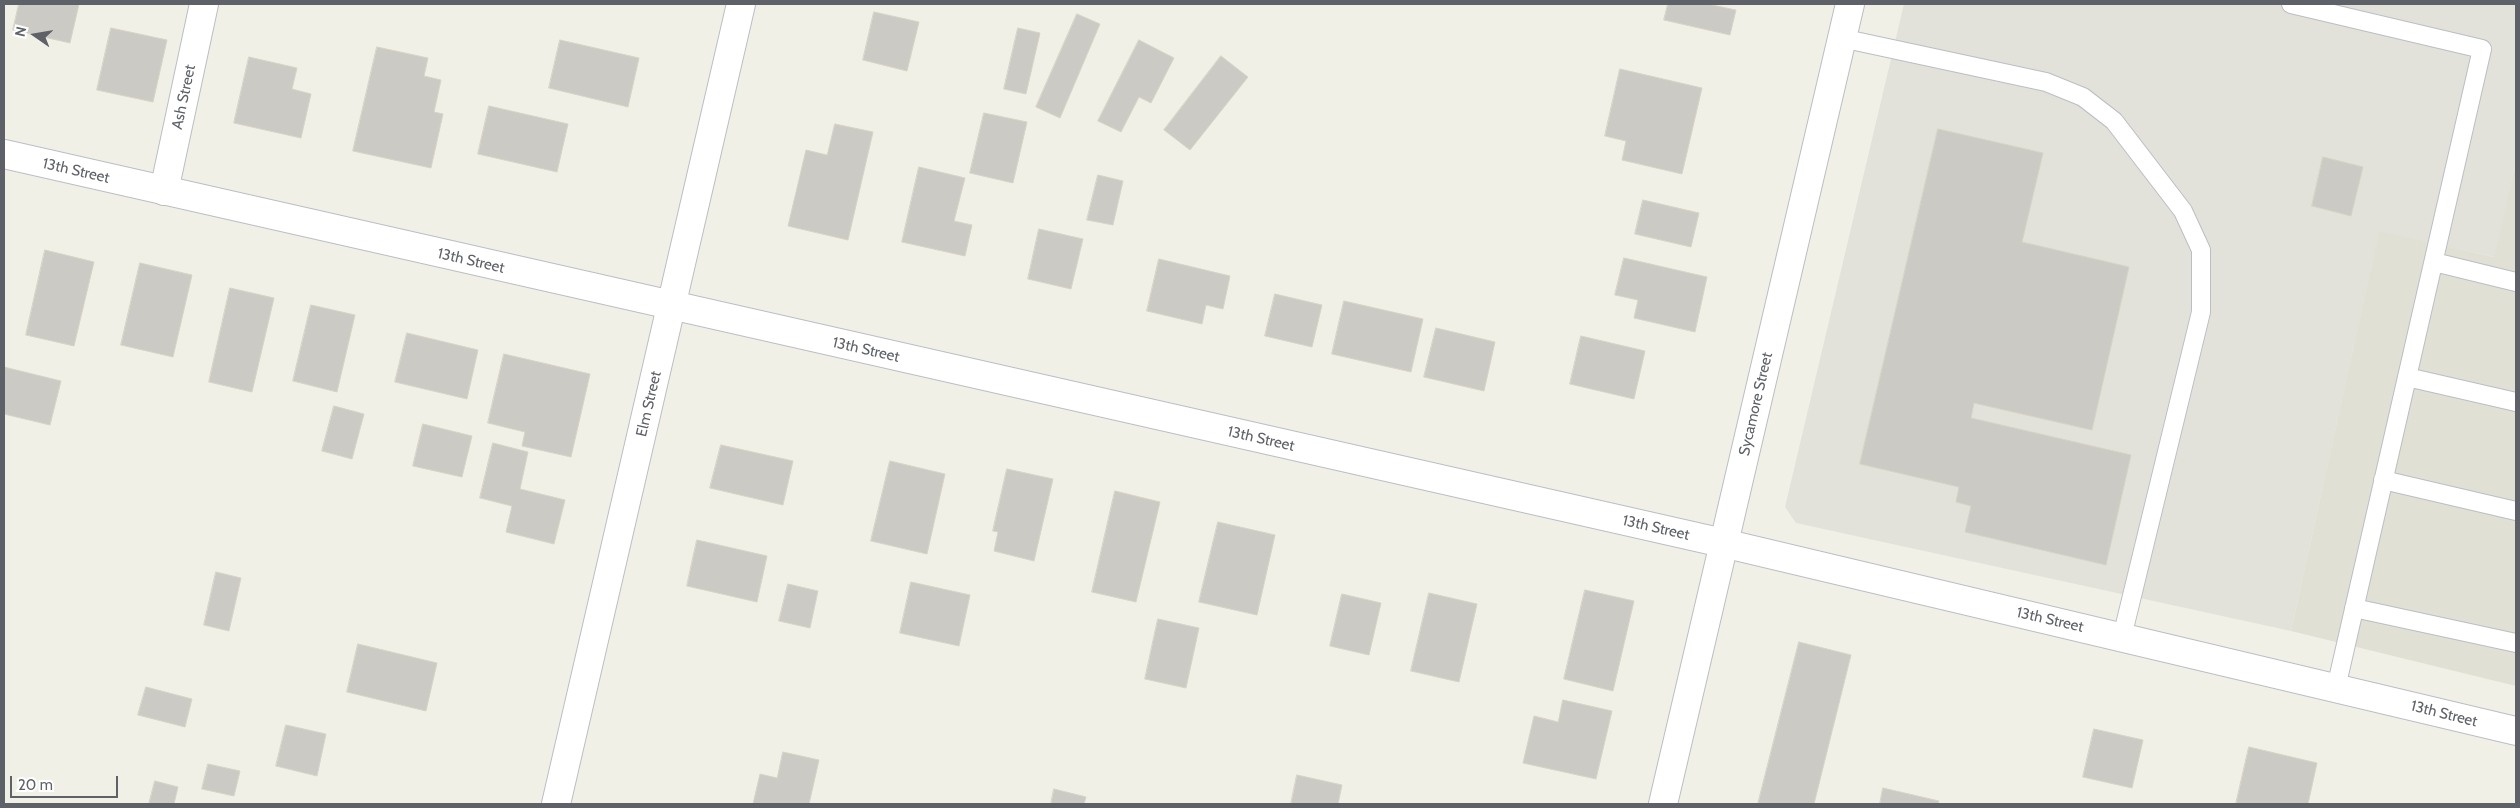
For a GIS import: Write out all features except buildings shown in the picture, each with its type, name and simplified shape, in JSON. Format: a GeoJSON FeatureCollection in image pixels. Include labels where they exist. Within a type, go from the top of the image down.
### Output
{"type":"FeatureCollection","features":[{"type":"Feature","properties":{"kind":"main road","name":"Ash Street"},"geometry":{"type":"LineString","coordinates":[[164,191],[204,4]]}},
{"type":"Feature","properties":{"kind":"main road","name":"Elm Street"},"geometry":{"type":"LineString","coordinates":[[556,804],[741,4]]}},
{"type":"Feature","properties":{"kind":"main road","name":"Sycamore Street"},"geometry":{"type":"LineString","coordinates":[[1663,804],[1850,4]]}},
{"type":"Feature","properties":{"kind":"main road","name":"13th Street"},"geometry":{"type":"LineString","coordinates":[[4,154],[1723,543],[2516,731]]}},
{"type":"Feature","properties":{"kind":"lane"},"geometry":{"type":"LineString","coordinates":[[2291,4],[2482,49],[2336,688]]}},
{"type":"Feature","properties":{"kind":"lane"},"geometry":{"type":"LineString","coordinates":[[1842,38],[2046,82],[2083,96],[2114,121],[2183,211],[2201,250],[2202,312],[2122,637]]}},
{"type":"Feature","properties":{"kind":"lane"},"geometry":{"type":"LineString","coordinates":[[2434,262],[2516,282]]}},
{"type":"Feature","properties":{"kind":"lane"},"geometry":{"type":"LineString","coordinates":[[2407,377],[2516,402]]}},
{"type":"Feature","properties":{"kind":"lane"},"geometry":{"type":"LineString","coordinates":[[2383,480],[2516,512]]}},
{"type":"Feature","properties":{"kind":"lane"},"geometry":{"type":"LineString","coordinates":[[2354,608],[2516,643]]}},
{"type":"Feature","properties":{"kind":"shaded area"},"geometry":{"type":"Polygon","coordinates":[[[1904,4],[2516,4],[2516,169],[2514,169],[2495,257],[2379,232],[2291,631],[1796,523],[1785,507],[1904,4]]]}},
{"type":"Feature","properties":{"kind":"shaded area"},"geometry":{"type":"Polygon","coordinates":[[[2514,169],[2516,169],[2516,686],[2291,631],[2379,231],[2494,257],[2514,169]]]}}]}
